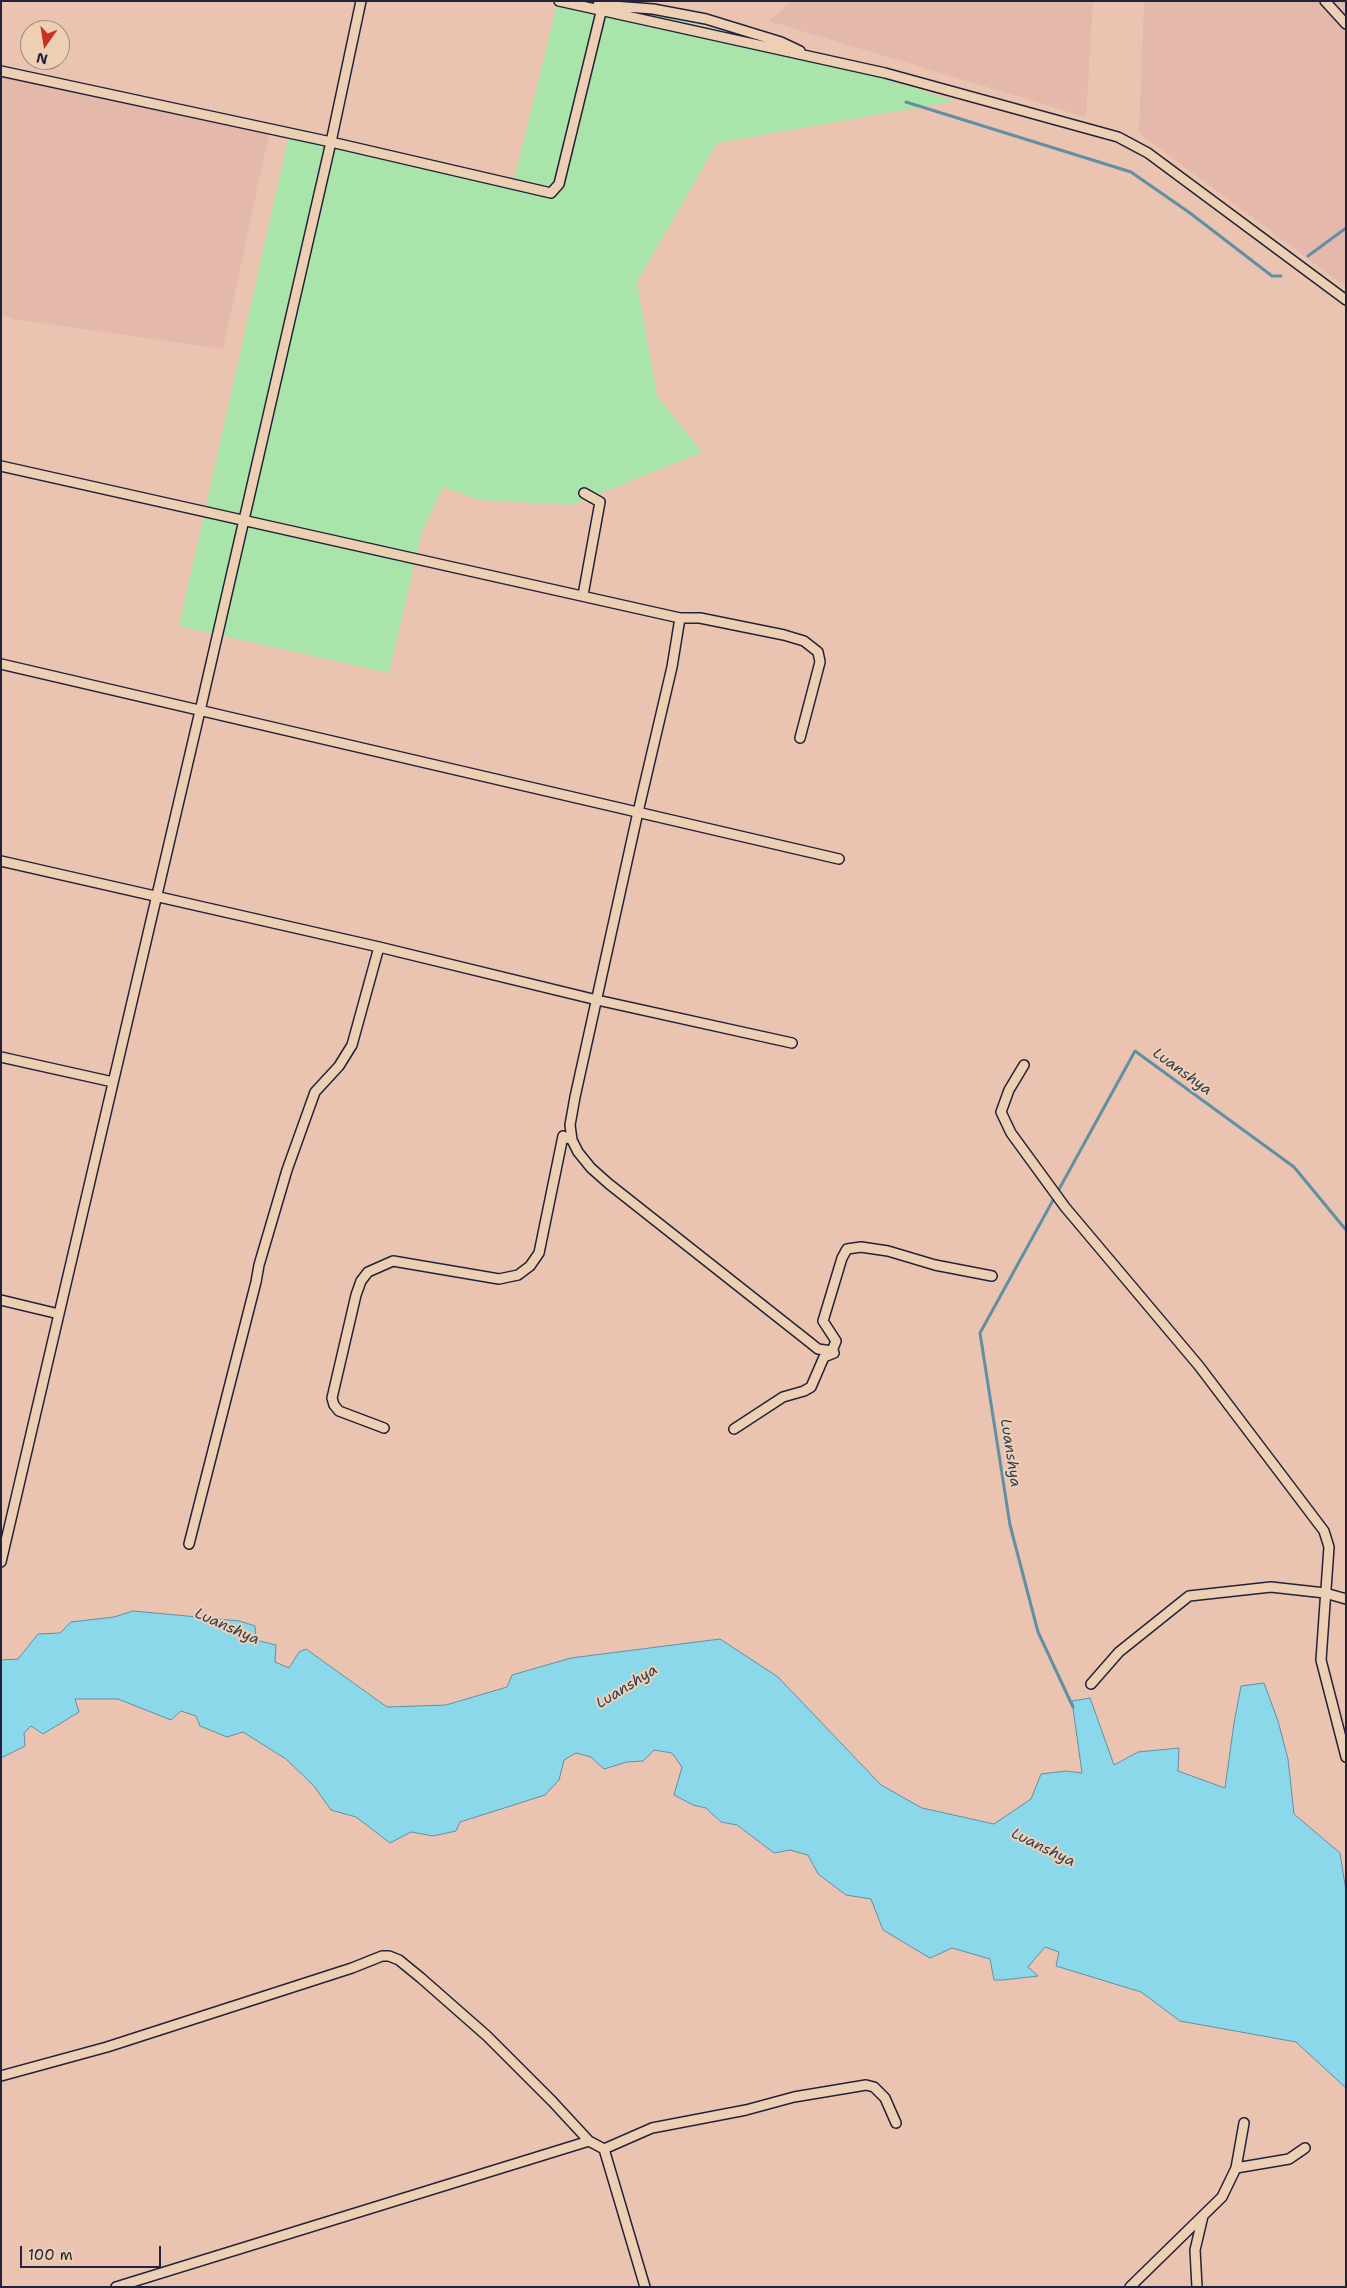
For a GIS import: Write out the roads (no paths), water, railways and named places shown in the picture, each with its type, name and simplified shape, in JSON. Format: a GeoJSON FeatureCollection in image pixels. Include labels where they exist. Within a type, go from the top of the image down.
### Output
{"type":"FeatureCollection","features":[{"type":"Feature","properties":{"kind":"street"},"geometry":{"type":"LineString","coordinates":[[1,1562],[200,711],[331,142],[361,1]]}},
{"type":"Feature","properties":{"kind":"street"},"geometry":{"type":"LineString","coordinates":[[559,1],[585,7],[653,9],[723,24],[781,42],[811,55]]}},
{"type":"Feature","properties":{"kind":"street"},"geometry":{"type":"LineString","coordinates":[[1325,1],[1346,24]]}},
{"type":"Feature","properties":{"kind":"street"},"geometry":{"type":"LineString","coordinates":[[1,71],[331,142],[551,193],[559,184],[602,8]]}},
{"type":"Feature","properties":{"kind":"street"},"geometry":{"type":"LineString","coordinates":[[602,8],[719,37],[811,55],[885,73],[1118,137],[1148,152],[1346,300]]}},
{"type":"Feature","properties":{"kind":"street"},"geometry":{"type":"LineString","coordinates":[[719,37],[723,24]]}},
{"type":"Feature","properties":{"kind":"street"},"geometry":{"type":"LineString","coordinates":[[1,466],[680,618],[700,618],[784,635],[804,641],[818,652],[820,662],[800,738]]}},
{"type":"Feature","properties":{"kind":"street"},"geometry":{"type":"LineString","coordinates":[[583,595],[600,502],[584,493]]}},
{"type":"Feature","properties":{"kind":"street"},"geometry":{"type":"LineString","coordinates":[[680,618],[672,667],[575,1097],[570,1125],[572,1140],[578,1152],[591,1168],[609,1184],[818,1349],[832,1351]]}},
{"type":"Feature","properties":{"kind":"street"},"geometry":{"type":"LineString","coordinates":[[1,664],[839,859]]}},
{"type":"Feature","properties":{"kind":"street"},"geometry":{"type":"LineString","coordinates":[[1,861],[597,1000],[792,1043]]}},
{"type":"Feature","properties":{"kind":"street"},"geometry":{"type":"LineString","coordinates":[[188,1544],[259,1265],[287,1170],[315,1092],[339,1066],[352,1045],[379,948]]}},
{"type":"Feature","properties":{"kind":"street"},"geometry":{"type":"LineString","coordinates":[[1,1057],[113,1082]]}},
{"type":"Feature","properties":{"kind":"street"},"geometry":{"type":"LineString","coordinates":[[1024,1065],[1006,1098],[1001,1112],[1004,1121],[1024,1152],[1065,1207],[1200,1366],[1324,1531],[1329,1547],[1321,1660],[1346,1757]]}},
{"type":"Feature","properties":{"kind":"street"},"geometry":{"type":"LineString","coordinates":[[384,1428],[339,1412],[332,1398],[361,1281],[368,1272],[393,1261],[499,1279],[518,1275],[530,1266],[539,1253],[563,1136],[572,1140]]}},
{"type":"Feature","properties":{"kind":"street"},"geometry":{"type":"LineString","coordinates":[[734,1429],[783,1397],[804,1391],[810,1387],[824,1358],[834,1353],[832,1351],[836,1341],[823,1321],[842,1258],[847,1249],[861,1248],[888,1252],[935,1265],[992,1276]]}},
{"type":"Feature","properties":{"kind":"street"},"geometry":{"type":"LineString","coordinates":[[1,1300],[59,1314]]}},
{"type":"Feature","properties":{"kind":"street"},"geometry":{"type":"LineString","coordinates":[[1091,1684],[1119,1652],[1189,1596],[1271,1587],[1325,1593],[1346,1599]]}},
{"type":"Feature","properties":{"kind":"street"},"geometry":{"type":"LineString","coordinates":[[1,2076],[107,2047],[352,1968],[382,1956],[389,1956],[399,1960],[487,2036],[563,2112],[589,2142],[604,2149],[645,2287]]}},
{"type":"Feature","properties":{"kind":"street"},"geometry":{"type":"LineString","coordinates":[[604,2149],[652,2128],[746,2110],[794,2097],[866,2085],[880,2091],[896,2123]]}},
{"type":"Feature","properties":{"kind":"street"},"geometry":{"type":"LineString","coordinates":[[1130,2287],[1222,2197],[1236,2168],[1244,2123]]}},
{"type":"Feature","properties":{"kind":"street"},"geometry":{"type":"LineString","coordinates":[[116,2287],[589,2142]]}},
{"type":"Feature","properties":{"kind":"street"},"geometry":{"type":"LineString","coordinates":[[1236,2168],[1289,2159],[1305,2148]]}},
{"type":"Feature","properties":{"kind":"street"},"geometry":{"type":"LineString","coordinates":[[1198,2287],[1195,2250],[1203,2215]]}},
{"type":"Feature","properties":{"kind":"water"},"geometry":{"type":"Polygon","coordinates":[[[133,1611],[240,1621],[255,1626],[256,1640],[276,1645],[275,1662],[289,1668],[299,1652],[306,1649],[387,1707],[446,1705],[507,1687],[512,1675],[571,1658],[720,1639],[778,1677],[881,1785],[922,1808],[994,1824],[1031,1799],[1041,1774],[1066,1771],[1082,1773],[1072,1701],[1090,1698],[1114,1765],[1138,1752],[1179,1748],[1178,1771],[1225,1788],[1241,1686],[1264,1683],[1278,1721],[1288,1759],[1294,1814],[1340,1853],[1346,1891],[1346,2088],[1296,2042],[1180,2021],[1141,1992],[1056,1966],[1059,1952],[1045,1947],[1028,1967],[1038,1976],[1003,1980],[994,1980],[990,1959],[952,1948],[930,1958],[883,1930],[871,1899],[846,1895],[818,1874],[808,1855],[790,1850],[774,1853],[737,1825],[721,1822],[706,1808],[693,1805],[674,1795],[682,1767],[672,1753],[654,1750],[643,1761],[627,1762],[604,1769],[591,1757],[576,1753],[564,1760],[559,1780],[545,1795],[460,1822],[456,1831],[433,1836],[411,1832],[390,1843],[356,1817],[331,1810],[314,1786],[286,1759],[243,1732],[227,1737],[200,1726],[196,1716],[181,1711],[171,1720],[118,1699],[75,1699],[79,1712],[43,1734],[31,1726],[24,1733],[25,1746],[1,1758],[1,1660],[18,1659],[38,1634],[60,1633],[71,1622],[114,1617],[133,1611]]]}},
{"type":"Feature","properties":{"kind":"waterway"},"geometry":{"type":"LineString","coordinates":[[906,102],[1131,172],[1190,213],[1272,276],[1281,276]]}},
{"type":"Feature","properties":{"kind":"waterway"},"geometry":{"type":"LineString","coordinates":[[1308,256],[1346,228]]}},
{"type":"Feature","properties":{"kind":"waterway","name":"Luanshya"},"geometry":{"type":"LineString","coordinates":[[1073,1707],[1038,1632],[1010,1525],[980,1333],[1135,1051],[1294,1167],[1346,1230]]}}]}
